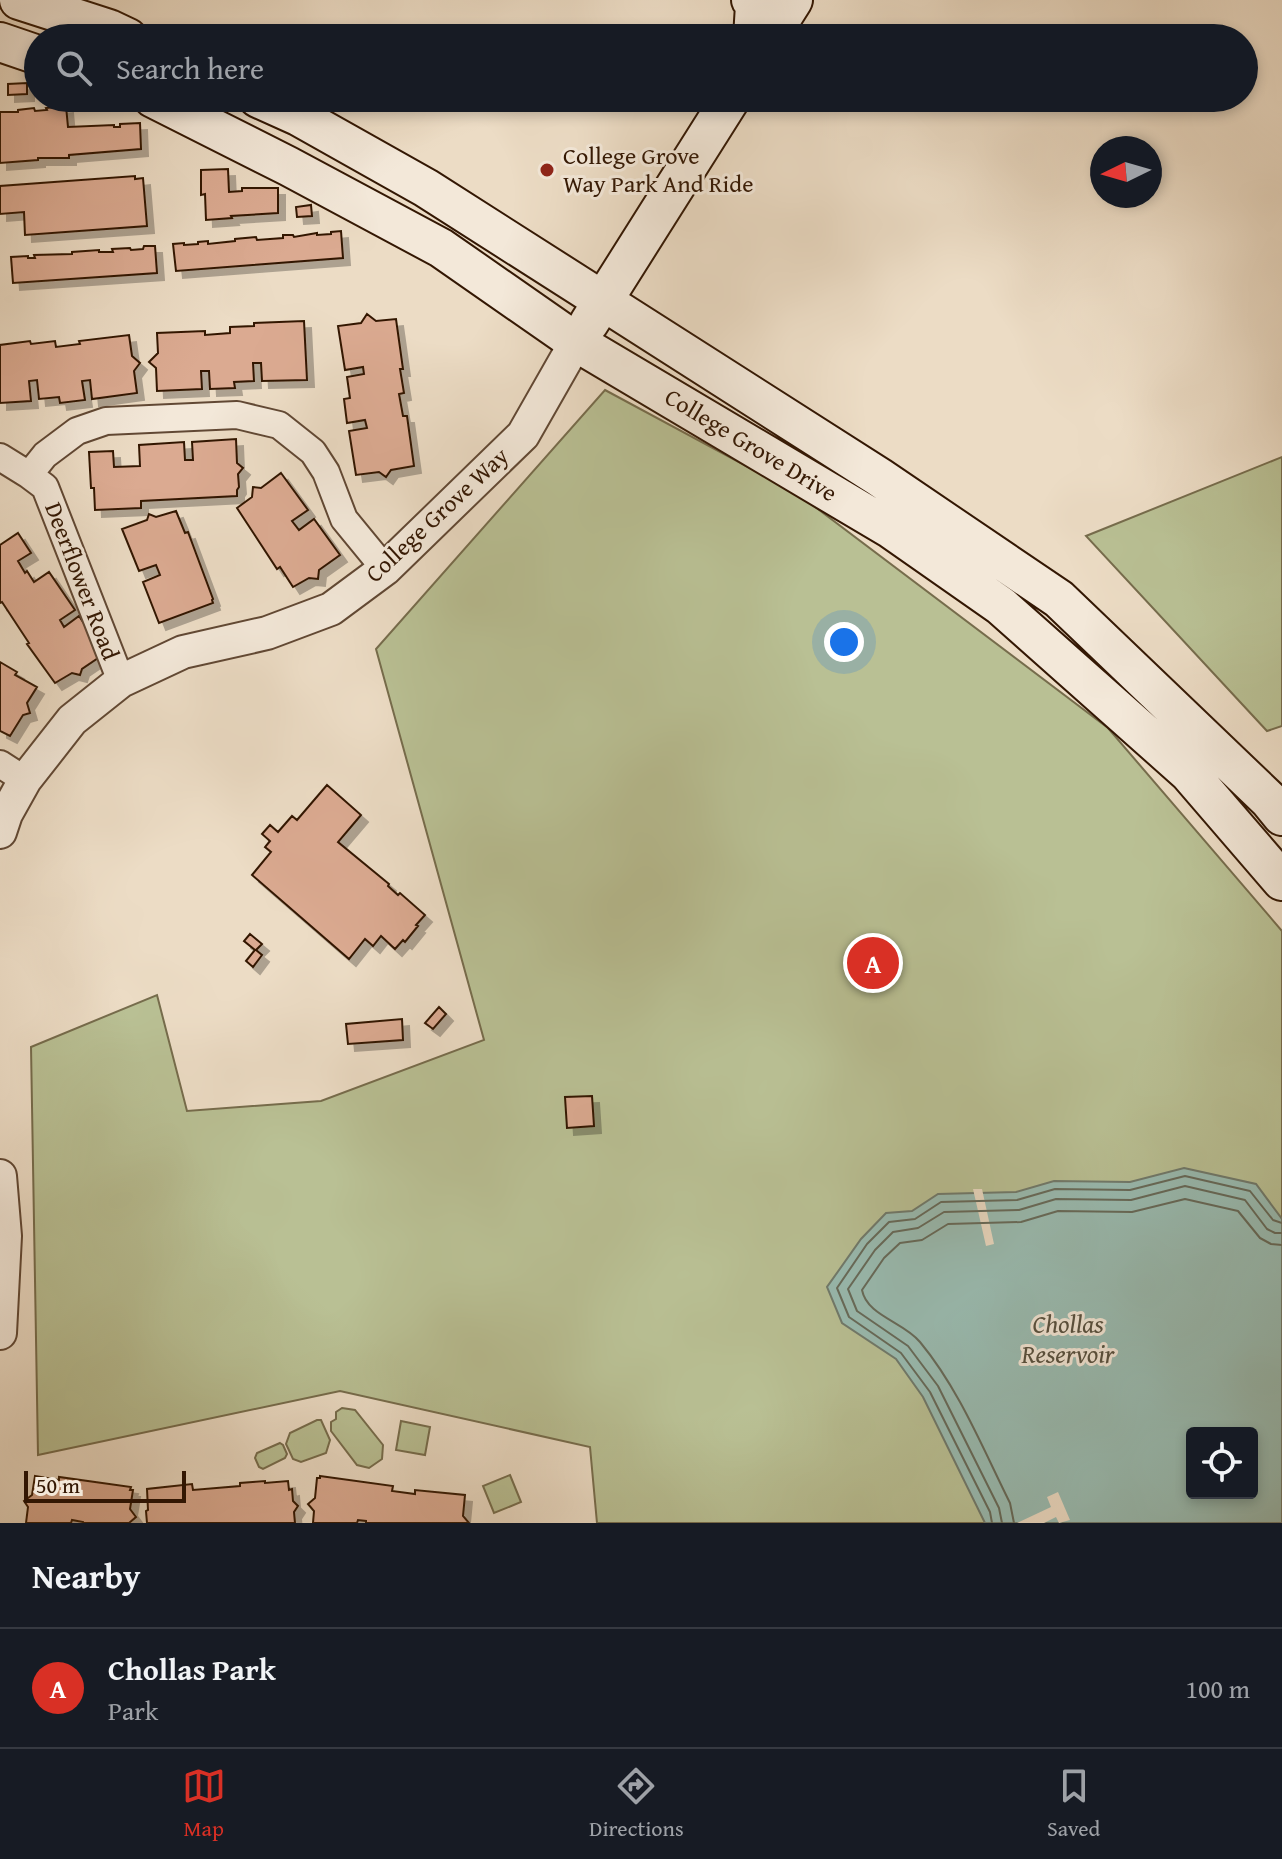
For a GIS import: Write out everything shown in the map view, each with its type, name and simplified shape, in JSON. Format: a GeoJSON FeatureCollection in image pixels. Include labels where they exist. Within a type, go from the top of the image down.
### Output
{"type":"FeatureCollection","features":[{"type":"Feature","properties":{"kind":"main road"},"geometry":{"type":"LineString","coordinates":[[19,0],[93,24]]}},
{"type":"Feature","properties":{"kind":"main road"},"geometry":{"type":"LineString","coordinates":[[751,0],[755,5],[754,24]]}},
{"type":"Feature","properties":{"kind":"main road"},"geometry":{"type":"LineString","coordinates":[[778,24],[793,0]]}},
{"type":"Feature","properties":{"kind":"main road"},"geometry":{"type":"LineString","coordinates":[[0,42],[24,50]]}},
{"type":"Feature","properties":{"kind":"main road","name":"College Grove Drive"},"geometry":{"type":"LineString","coordinates":[[180,112],[441,248],[576,342],[891,529],[1001,606],[1189,773],[1282,881]]}},
{"type":"Feature","properties":{"kind":"main road"},"geometry":{"type":"LineString","coordinates":[[192,118],[206,112]]}},
{"type":"Feature","properties":{"kind":"main road"},"geometry":{"type":"LineString","coordinates":[[236,112],[314,147],[339,155],[367,155]]}},
{"type":"Feature","properties":{"kind":"main road","name":"College Grove Drive"},"geometry":{"type":"LineString","coordinates":[[289,112],[426,188],[879,477],[1059,599],[1269,800],[1282,816]]}},
{"type":"Feature","properties":{"kind":"main road","name":"College Grove Way"},"geometry":{"type":"LineString","coordinates":[[576,342],[722,112]]}},
{"type":"Feature","properties":{"kind":"street","name":"College Grove Way"},"geometry":{"type":"LineString","coordinates":[[0,832],[13,772],[121,681],[183,652],[267,633],[331,609],[385,569],[523,435],[576,342]]}},
{"type":"Feature","properties":{"kind":"street"},"geometry":{"type":"LineString","coordinates":[[29,475],[45,455],[77,431],[106,421],[237,415],[279,425],[313,452],[326,472],[344,519],[385,569]]}},
{"type":"Feature","properties":{"kind":"street","name":"Deerflower Road"},"geometry":{"type":"LineString","coordinates":[[0,457],[45,487],[121,681]]}},
{"type":"Feature","properties":{"kind":"street"},"geometry":{"type":"LineString","coordinates":[[0,1176],[0,1333]]}},
{"type":"Feature","properties":{"kind":"green space"},"geometry":{"type":"Polygon","coordinates":[[[605,390],[798,494],[1108,728],[1282,931],[1282,1523],[597,1523],[590,1447],[340,1391],[38,1455],[31,1047],[157,995],[187,1111],[321,1101],[484,1040],[376,649],[605,390]]]}},
{"type":"Feature","properties":{"kind":"green space"},"geometry":{"type":"Polygon","coordinates":[[[1282,457],[1282,726],[1267,731],[1086,536],[1282,457]]]}},
{"type":"Feature","properties":{"kind":"green space"},"geometry":{"type":"Polygon","coordinates":[[[342,1408],[355,1410],[383,1445],[382,1459],[369,1468],[357,1465],[331,1431],[331,1422],[342,1408]]]}},
{"type":"Feature","properties":{"kind":"green space"},"geometry":{"type":"Polygon","coordinates":[[[321,1420],[330,1440],[326,1453],[301,1462],[293,1459],[286,1444],[290,1433],[321,1420]]]}},
{"type":"Feature","properties":{"kind":"green space"},"geometry":{"type":"Polygon","coordinates":[[[401,1421],[430,1427],[425,1455],[396,1450],[401,1421]]]}},
{"type":"Feature","properties":{"kind":"green space"},"geometry":{"type":"Polygon","coordinates":[[[280,1443],[287,1454],[285,1458],[263,1469],[259,1467],[255,1458],[257,1453],[280,1443]]]}},
{"type":"Feature","properties":{"kind":"green space"},"geometry":{"type":"Polygon","coordinates":[[[510,1475],[521,1502],[494,1513],[483,1486],[510,1475]]]}},
{"type":"Feature","properties":{"kind":"water","name":"Chollas Reservoir"},"geometry":{"type":"Polygon","coordinates":[[[1184,1168],[1256,1184],[1282,1219],[1282,1523],[985,1523],[923,1397],[896,1359],[842,1323],[827,1287],[861,1239],[886,1213],[912,1211],[938,1194],[1016,1192],[1054,1181],[1130,1182],[1184,1168]]]}},
{"type":"Feature","properties":{"kind":"pier"},"geometry":{"type":"Polygon","coordinates":[[[973,1189],[982,1189],[994,1244],[986,1246],[973,1189]]]}},
{"type":"Feature","properties":{"kind":"pier"},"geometry":{"type":"Polygon","coordinates":[[[1058,1492],[1070,1520],[1059,1523],[1056,1517],[1044,1523],[1017,1523],[1051,1507],[1047,1497],[1058,1492]]]}},
{"type":"Feature","properties":{"kind":"building"},"geometry":{"type":"Polygon","coordinates":[[[24,83],[24,94],[8,95],[8,84],[24,83]]]}},
{"type":"Feature","properties":{"kind":"building"},"geometry":{"type":"Polygon","coordinates":[[[0,112],[67,112],[68,127],[120,127],[120,124],[140,123],[141,149],[0,163],[0,112]]]}},
{"type":"Feature","properties":{"kind":"building"},"geometry":{"type":"Polygon","coordinates":[[[228,169],[229,192],[242,191],[242,188],[278,188],[278,213],[206,220],[205,194],[201,195],[201,170],[228,169]]]}},
{"type":"Feature","properties":{"kind":"building"},"geometry":{"type":"Polygon","coordinates":[[[135,176],[135,179],[143,178],[147,226],[25,235],[24,212],[0,214],[0,186],[135,176]]]}},
{"type":"Feature","properties":{"kind":"building"},"geometry":{"type":"Polygon","coordinates":[[[311,205],[312,216],[297,217],[296,207],[311,205]]]}},
{"type":"Feature","properties":{"kind":"building"},"geometry":{"type":"Polygon","coordinates":[[[341,231],[343,258],[176,271],[173,244],[208,241],[208,244],[341,231]]]}},
{"type":"Feature","properties":{"kind":"building"},"geometry":{"type":"Polygon","coordinates":[[[144,246],[155,246],[157,273],[13,283],[11,257],[35,258],[34,255],[99,250],[113,252],[112,249],[143,249],[144,246]]]}},
{"type":"Feature","properties":{"kind":"building"},"geometry":{"type":"Polygon","coordinates":[[[367,314],[376,321],[396,319],[403,369],[400,369],[404,393],[399,394],[403,416],[407,416],[414,466],[391,470],[386,477],[379,472],[356,475],[349,431],[367,428],[365,420],[347,423],[344,399],[350,398],[347,377],[364,374],[363,367],[345,370],[338,326],[361,323],[367,314]]]}},
{"type":"Feature","properties":{"kind":"building"},"geometry":{"type":"Polygon","coordinates":[[[304,321],[307,380],[262,381],[261,363],[253,363],[254,381],[234,382],[235,388],[210,389],[209,371],[201,371],[202,389],[157,391],[156,368],[149,362],[158,353],[157,333],[230,333],[230,327],[254,326],[254,323],[304,321]]]}},
{"type":"Feature","properties":{"kind":"building"},"geometry":{"type":"Polygon","coordinates":[[[129,335],[132,356],[140,363],[134,371],[137,393],[92,399],[90,380],[82,381],[85,400],[60,403],[59,397],[39,399],[37,380],[29,381],[31,401],[0,403],[0,345],[55,341],[56,347],[129,335]]]}},
{"type":"Feature","properties":{"kind":"building"},"geometry":{"type":"Polygon","coordinates":[[[236,439],[237,463],[243,468],[238,474],[237,496],[141,501],[141,508],[95,510],[89,452],[113,451],[114,467],[140,466],[139,445],[184,442],[185,460],[193,460],[192,442],[236,439]]]}},
{"type":"Feature","properties":{"kind":"building"},"geometry":{"type":"Polygon","coordinates":[[[281,473],[308,510],[292,521],[299,530],[314,519],[340,555],[319,570],[318,579],[309,578],[293,587],[280,567],[277,569],[237,508],[252,497],[253,487],[261,488],[281,473]]]}},
{"type":"Feature","properties":{"kind":"building"},"geometry":{"type":"Polygon","coordinates":[[[176,511],[185,533],[188,532],[213,603],[159,623],[143,582],[160,575],[156,565],[139,571],[122,529],[147,520],[149,514],[156,517],[176,511]]]}},
{"type":"Feature","properties":{"kind":"building"},"geometry":{"type":"Polygon","coordinates":[[[18,533],[31,553],[18,561],[25,573],[27,571],[34,582],[49,572],[75,610],[60,620],[64,627],[79,616],[104,654],[82,669],[80,675],[72,673],[55,683],[0,603],[0,545],[18,533]]]}},
{"type":"Feature","properties":{"kind":"building"},"geometry":{"type":"Polygon","coordinates":[[[0,662],[37,687],[27,703],[30,713],[23,715],[10,736],[0,731],[0,662]]]}},
{"type":"Feature","properties":{"kind":"building"},"geometry":{"type":"Polygon","coordinates":[[[327,785],[361,815],[338,842],[425,915],[405,942],[403,940],[395,949],[381,936],[373,946],[365,939],[349,959],[252,875],[271,852],[265,847],[270,841],[262,834],[270,825],[278,832],[292,816],[297,820],[327,785]]]}},
{"type":"Feature","properties":{"kind":"building"},"geometry":{"type":"Polygon","coordinates":[[[250,934],[262,944],[256,950],[262,955],[253,967],[246,961],[255,950],[244,941],[250,934]]]}},
{"type":"Feature","properties":{"kind":"building"},"geometry":{"type":"Polygon","coordinates":[[[439,1007],[446,1014],[433,1029],[425,1023],[439,1007]]]}},
{"type":"Feature","properties":{"kind":"building"},"geometry":{"type":"Polygon","coordinates":[[[402,1019],[403,1040],[348,1044],[346,1024],[402,1019]]]}},
{"type":"Feature","properties":{"kind":"building"},"geometry":{"type":"Polygon","coordinates":[[[592,1096],[594,1126],[567,1128],[565,1097],[592,1096]]]}},
{"type":"Feature","properties":{"kind":"building"},"geometry":{"type":"Polygon","coordinates":[[[35,1476],[131,1487],[130,1509],[136,1517],[129,1523],[83,1523],[72,1520],[71,1523],[26,1523],[28,1507],[24,1501],[32,1495],[35,1476]]]}},
{"type":"Feature","properties":{"kind":"building"},"geometry":{"type":"Polygon","coordinates":[[[317,1478],[393,1486],[392,1491],[465,1495],[463,1516],[469,1523],[366,1523],[358,1520],[357,1523],[313,1523],[314,1511],[308,1504],[315,1498],[317,1478]]]}},
{"type":"Feature","properties":{"kind":"building"},"geometry":{"type":"Polygon","coordinates":[[[288,1481],[293,1501],[298,1506],[294,1512],[295,1523],[147,1523],[147,1489],[192,1484],[193,1490],[288,1481]]]}},
{"type":"Feature","properties":{"kind":"place","name":"College Grove Way Park And Ride"},"geometry":{"type":"Point","coordinates":[547,170]}},
{"type":"Feature","properties":{"kind":"place","name":"Chollas Park"},"geometry":{"type":"Point","coordinates":[873,963]}}]}
